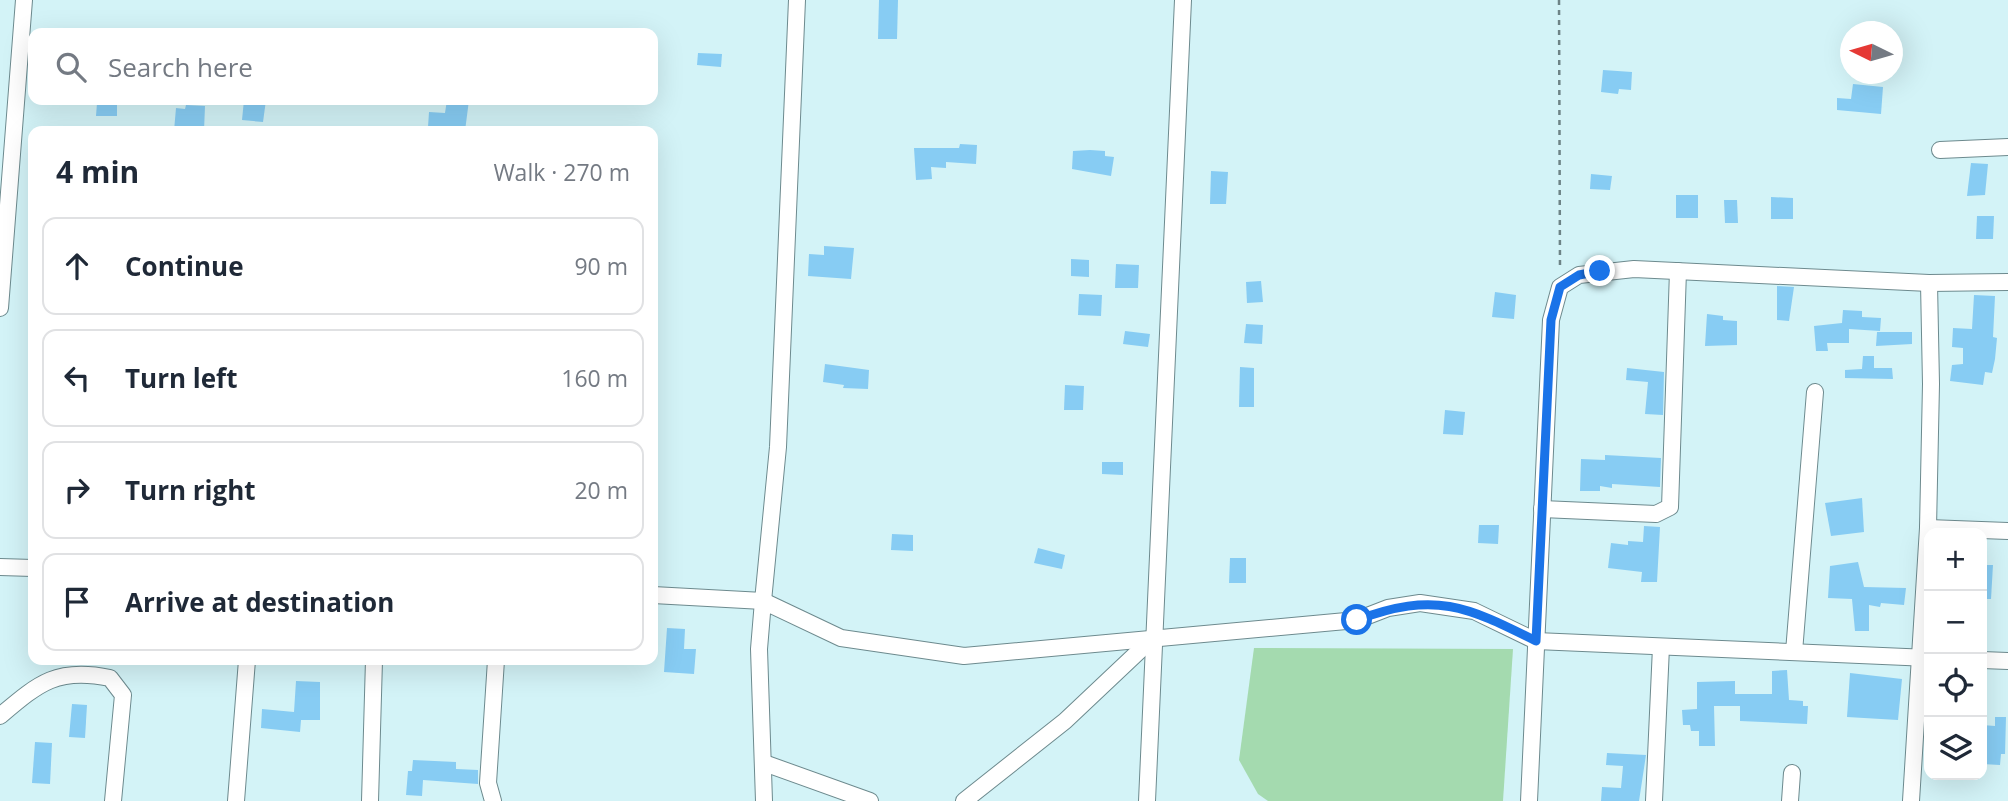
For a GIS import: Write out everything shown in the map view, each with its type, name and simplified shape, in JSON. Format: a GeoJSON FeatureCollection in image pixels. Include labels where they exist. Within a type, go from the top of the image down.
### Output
{"type":"FeatureCollection","features":[{"type":"Feature","properties":{"kind":"street"},"geometry":{"type":"LineString","coordinates":[[0,308],[24,0]]}},
{"type":"Feature","properties":{"kind":"street"},"geometry":{"type":"LineString","coordinates":[[764,801],[759,649],[778,447],[797,0]]}},
{"type":"Feature","properties":{"kind":"street"},"geometry":{"type":"LineString","coordinates":[[1147,801],[1183,0]]}},
{"type":"Feature","properties":{"kind":"street"},"geometry":{"type":"LineString","coordinates":[[1940,150],[2008,147]]}},
{"type":"Feature","properties":{"kind":"street"},"geometry":{"type":"LineString","coordinates":[[1529,801],[1551,320],[1560,287],[1579,275],[1600,271],[1678,271],[1929,282],[2008,282]]}},
{"type":"Feature","properties":{"kind":"street"},"geometry":{"type":"LineString","coordinates":[[1542,509],[1656,514],[1670,507],[1678,271]]}},
{"type":"Feature","properties":{"kind":"street"},"geometry":{"type":"LineString","coordinates":[[1928,528],[1931,384],[1929,282]]}},
{"type":"Feature","properties":{"kind":"street"},"geometry":{"type":"LineString","coordinates":[[1794,652],[1815,392]]}},
{"type":"Feature","properties":{"kind":"street"},"geometry":{"type":"LineString","coordinates":[[1987,530],[2008,531]]}},
{"type":"Feature","properties":{"kind":"street"},"geometry":{"type":"LineString","coordinates":[[0,567],[28,568]]}},
{"type":"Feature","properties":{"kind":"street"},"geometry":{"type":"LineString","coordinates":[[1911,801],[1926,591]]}},
{"type":"Feature","properties":{"kind":"street"},"geometry":{"type":"LineString","coordinates":[[658,595],[763,601],[841,638],[964,656],[1154,636],[1357,620],[1388,608],[1420,603],[1474,611],[1536,641],[1923,658]]}},
{"type":"Feature","properties":{"kind":"street"},"geometry":{"type":"LineString","coordinates":[[964,801],[1065,721],[1154,636]]}},
{"type":"Feature","properties":{"kind":"street"},"geometry":{"type":"LineString","coordinates":[[1654,801],[1661,647]]}},
{"type":"Feature","properties":{"kind":"street"},"geometry":{"type":"LineString","coordinates":[[1987,660],[2008,662]]}},
{"type":"Feature","properties":{"kind":"street"},"geometry":{"type":"LineString","coordinates":[[236,801],[247,665]]}},
{"type":"Feature","properties":{"kind":"street"},"geometry":{"type":"LineString","coordinates":[[370,801],[374,665]]}},
{"type":"Feature","properties":{"kind":"street"},"geometry":{"type":"LineString","coordinates":[[493,801],[488,783],[496,665]]}},
{"type":"Feature","properties":{"kind":"street"},"geometry":{"type":"LineString","coordinates":[[0,716],[23,696],[55,676],[88,674],[110,678],[123,695],[113,801]]}},
{"type":"Feature","properties":{"kind":"street"},"geometry":{"type":"LineString","coordinates":[[764,763],[870,801]]}},
{"type":"Feature","properties":{"kind":"street"},"geometry":{"type":"LineString","coordinates":[[1790,801],[1792,774]]}},
{"type":"Feature","properties":{"kind":"path"},"geometry":{"type":"LineString","coordinates":[[1559,0],[1560,287]]}},
{"type":"Feature","properties":{"kind":"green space"},"geometry":{"type":"Polygon","coordinates":[[[1254,648],[1513,649],[1503,801],[1268,801],[1258,794],[1239,760],[1254,648]]]}},
{"type":"Feature","properties":{"kind":"building"},"geometry":{"type":"Polygon","coordinates":[[[879,0],[898,0],[897,39],[878,39],[879,0]]]}},
{"type":"Feature","properties":{"kind":"building"},"geometry":{"type":"Polygon","coordinates":[[[698,53],[722,54],[721,67],[697,65],[698,53]]]}},
{"type":"Feature","properties":{"kind":"building"},"geometry":{"type":"Polygon","coordinates":[[[1603,70],[1632,72],[1631,90],[1619,89],[1618,94],[1601,92],[1603,70]]]}},
{"type":"Feature","properties":{"kind":"building"},"geometry":{"type":"Polygon","coordinates":[[[1853,84],[1883,87],[1881,114],[1837,110],[1837,98],[1851,99],[1853,84]]]}},
{"type":"Feature","properties":{"kind":"building"},"geometry":{"type":"Polygon","coordinates":[[[97,105],[117,105],[117,116],[96,116],[97,105]]]}},
{"type":"Feature","properties":{"kind":"building"},"geometry":{"type":"Polygon","coordinates":[[[186,105],[205,106],[204,126],[174,126],[176,108],[185,109],[186,105]]]}},
{"type":"Feature","properties":{"kind":"building"},"geometry":{"type":"Polygon","coordinates":[[[244,105],[265,105],[263,122],[242,120],[244,105]]]}},
{"type":"Feature","properties":{"kind":"building"},"geometry":{"type":"Polygon","coordinates":[[[446,105],[468,105],[466,126],[428,126],[429,112],[445,113],[446,105]]]}},
{"type":"Feature","properties":{"kind":"building"},"geometry":{"type":"Polygon","coordinates":[[[960,144],[977,145],[976,164],[946,162],[946,168],[931,167],[932,179],[916,180],[914,148],[959,148],[960,144]]]}},
{"type":"Feature","properties":{"kind":"building"},"geometry":{"type":"Polygon","coordinates":[[[1073,151],[1105,151],[1105,156],[1114,157],[1111,176],[1072,169],[1073,151]]]}},
{"type":"Feature","properties":{"kind":"building"},"geometry":{"type":"Polygon","coordinates":[[[1971,163],[1988,164],[1985,195],[1967,196],[1971,163]]]}},
{"type":"Feature","properties":{"kind":"building"},"geometry":{"type":"Polygon","coordinates":[[[1211,171],[1228,172],[1226,204],[1210,204],[1211,171]]]}},
{"type":"Feature","properties":{"kind":"building"},"geometry":{"type":"Polygon","coordinates":[[[1591,174],[1612,176],[1610,190],[1590,189],[1591,174]]]}},
{"type":"Feature","properties":{"kind":"building"},"geometry":{"type":"Polygon","coordinates":[[[1676,195],[1698,195],[1698,218],[1676,218],[1676,195]]]}},
{"type":"Feature","properties":{"kind":"building"},"geometry":{"type":"Polygon","coordinates":[[[1771,197],[1793,198],[1793,219],[1771,219],[1771,197]]]}},
{"type":"Feature","properties":{"kind":"building"},"geometry":{"type":"Polygon","coordinates":[[[1724,200],[1737,200],[1738,223],[1725,223],[1724,200]]]}},
{"type":"Feature","properties":{"kind":"building"},"geometry":{"type":"Polygon","coordinates":[[[1977,216],[1994,216],[1993,239],[1976,239],[1977,216]]]}},
{"type":"Feature","properties":{"kind":"building"},"geometry":{"type":"Polygon","coordinates":[[[824,246],[854,248],[851,279],[808,276],[809,254],[824,255],[824,246]]]}},
{"type":"Feature","properties":{"kind":"building"},"geometry":{"type":"Polygon","coordinates":[[[1071,259],[1089,260],[1089,277],[1071,276],[1071,259]]]}},
{"type":"Feature","properties":{"kind":"building"},"geometry":{"type":"Polygon","coordinates":[[[1116,264],[1139,265],[1138,288],[1115,288],[1116,264]]]}},
{"type":"Feature","properties":{"kind":"building"},"geometry":{"type":"Polygon","coordinates":[[[1261,281],[1263,302],[1247,303],[1246,282],[1261,281]]]}},
{"type":"Feature","properties":{"kind":"building"},"geometry":{"type":"Polygon","coordinates":[[[1777,286],[1794,287],[1789,321],[1777,320],[1777,286]]]}},
{"type":"Feature","properties":{"kind":"building"},"geometry":{"type":"Polygon","coordinates":[[[1495,292],[1516,295],[1514,319],[1492,317],[1495,292]]]}},
{"type":"Feature","properties":{"kind":"building"},"geometry":{"type":"Polygon","coordinates":[[[1079,294],[1102,295],[1101,316],[1078,315],[1079,294]]]}},
{"type":"Feature","properties":{"kind":"building"},"geometry":{"type":"Polygon","coordinates":[[[1974,295],[1995,296],[1995,359],[1992,373],[1985,372],[1983,385],[1950,381],[1952,365],[1963,364],[1963,348],[1952,347],[1953,328],[1972,329],[1974,295]]]}},
{"type":"Feature","properties":{"kind":"building"},"geometry":{"type":"Polygon","coordinates":[[[1843,310],[1862,311],[1862,317],[1881,318],[1880,331],[1849,329],[1849,343],[1827,343],[1828,351],[1816,351],[1814,326],[1842,323],[1843,310]]]}},
{"type":"Feature","properties":{"kind":"building"},"geometry":{"type":"Polygon","coordinates":[[[1707,314],[1723,316],[1723,320],[1737,321],[1737,345],[1705,346],[1707,314]]]}},
{"type":"Feature","properties":{"kind":"building"},"geometry":{"type":"Polygon","coordinates":[[[1246,324],[1263,325],[1262,344],[1244,343],[1246,324]]]}},
{"type":"Feature","properties":{"kind":"building"},"geometry":{"type":"Polygon","coordinates":[[[1125,331],[1150,334],[1148,347],[1123,344],[1125,331]]]}},
{"type":"Feature","properties":{"kind":"building"},"geometry":{"type":"Polygon","coordinates":[[[1877,332],[1912,332],[1912,344],[1876,346],[1877,332]]]}},
{"type":"Feature","properties":{"kind":"building"},"geometry":{"type":"Polygon","coordinates":[[[1863,356],[1874,356],[1874,368],[1892,368],[1893,379],[1845,378],[1845,370],[1862,369],[1863,356]]]}},
{"type":"Feature","properties":{"kind":"building"},"geometry":{"type":"Polygon","coordinates":[[[825,364],[869,370],[868,389],[843,388],[844,385],[823,382],[825,364]]]}},
{"type":"Feature","properties":{"kind":"building"},"geometry":{"type":"Polygon","coordinates":[[[1240,367],[1254,368],[1254,407],[1239,407],[1240,367]]]}},
{"type":"Feature","properties":{"kind":"building"},"geometry":{"type":"Polygon","coordinates":[[[1627,368],[1664,372],[1663,415],[1645,414],[1648,382],[1626,380],[1627,368]]]}},
{"type":"Feature","properties":{"kind":"building"},"geometry":{"type":"Polygon","coordinates":[[[1065,385],[1084,386],[1083,410],[1064,410],[1065,385]]]}},
{"type":"Feature","properties":{"kind":"building"},"geometry":{"type":"Polygon","coordinates":[[[1445,410],[1465,412],[1463,435],[1443,434],[1445,410]]]}},
{"type":"Feature","properties":{"kind":"building"},"geometry":{"type":"Polygon","coordinates":[[[1605,455],[1661,458],[1660,487],[1612,484],[1612,488],[1600,486],[1600,491],[1580,491],[1581,459],[1605,460],[1605,455]]]}},
{"type":"Feature","properties":{"kind":"building"},"geometry":{"type":"Polygon","coordinates":[[[1102,462],[1123,462],[1123,475],[1102,474],[1102,462]]]}},
{"type":"Feature","properties":{"kind":"building"},"geometry":{"type":"Polygon","coordinates":[[[1862,498],[1864,532],[1831,536],[1825,503],[1862,498]]]}},
{"type":"Feature","properties":{"kind":"building"},"geometry":{"type":"Polygon","coordinates":[[[1479,525],[1499,525],[1498,544],[1478,543],[1479,525]]]}},
{"type":"Feature","properties":{"kind":"building"},"geometry":{"type":"Polygon","coordinates":[[[1644,526],[1660,527],[1657,582],[1641,582],[1642,572],[1608,568],[1611,543],[1628,545],[1628,541],[1643,542],[1644,526]]]}},
{"type":"Feature","properties":{"kind":"building"},"geometry":{"type":"Polygon","coordinates":[[[892,534],[913,535],[913,551],[891,550],[892,534]]]}},
{"type":"Feature","properties":{"kind":"building"},"geometry":{"type":"Polygon","coordinates":[[[1038,548],[1065,555],[1062,569],[1034,563],[1038,548]]]}},
{"type":"Feature","properties":{"kind":"building"},"geometry":{"type":"Polygon","coordinates":[[[1230,558],[1246,558],[1246,583],[1229,583],[1230,558]]]}},
{"type":"Feature","properties":{"kind":"building"},"geometry":{"type":"Polygon","coordinates":[[[1858,562],[1864,587],[1906,588],[1904,605],[1869,605],[1869,631],[1855,631],[1852,599],[1828,598],[1830,566],[1858,562]]]}},
{"type":"Feature","properties":{"kind":"building"},"geometry":{"type":"Polygon","coordinates":[[[1987,565],[1993,565],[1991,599],[1987,599],[1987,565]]]}},
{"type":"Feature","properties":{"kind":"building"},"geometry":{"type":"Polygon","coordinates":[[[667,628],[685,629],[684,649],[696,649],[694,674],[664,672],[667,628]]]}},
{"type":"Feature","properties":{"kind":"building"},"geometry":{"type":"Polygon","coordinates":[[[1787,670],[1789,700],[1803,701],[1803,706],[1808,706],[1807,724],[1740,721],[1740,706],[1714,706],[1715,746],[1699,746],[1699,731],[1691,731],[1690,725],[1683,725],[1682,710],[1697,709],[1697,682],[1735,681],[1735,694],[1772,694],[1772,671],[1787,670]]]}},
{"type":"Feature","properties":{"kind":"building"},"geometry":{"type":"Polygon","coordinates":[[[1850,673],[1902,679],[1898,720],[1847,717],[1850,673]]]}},
{"type":"Feature","properties":{"kind":"building"},"geometry":{"type":"Polygon","coordinates":[[[296,681],[320,682],[320,720],[301,720],[300,732],[261,728],[262,709],[294,712],[296,681]]]}},
{"type":"Feature","properties":{"kind":"building"},"geometry":{"type":"Polygon","coordinates":[[[72,704],[87,705],[85,738],[69,737],[72,704]]]}},
{"type":"Feature","properties":{"kind":"building"},"geometry":{"type":"Polygon","coordinates":[[[1995,717],[2006,717],[2005,754],[2001,754],[2000,765],[1987,764],[1987,725],[1995,726],[1995,717]]]}},
{"type":"Feature","properties":{"kind":"building"},"geometry":{"type":"Polygon","coordinates":[[[35,742],[52,743],[50,784],[32,783],[35,742]]]}},
{"type":"Feature","properties":{"kind":"building"},"geometry":{"type":"Polygon","coordinates":[[[1607,753],[1646,755],[1639,801],[1601,801],[1602,787],[1621,788],[1623,766],[1606,765],[1607,753]]]}},
{"type":"Feature","properties":{"kind":"building"},"geometry":{"type":"Polygon","coordinates":[[[413,760],[456,762],[456,769],[478,770],[478,784],[423,780],[422,796],[406,795],[408,771],[412,771],[413,760]]]}},
{"type":"Feature","properties":{"kind":"route"},"geometry":{"type":"LineString","coordinates":[[1357,620],[1388,608],[1420,603],[1474,611],[1536,641],[1551,320],[1560,287],[1579,275],[1600,271]]}}]}
